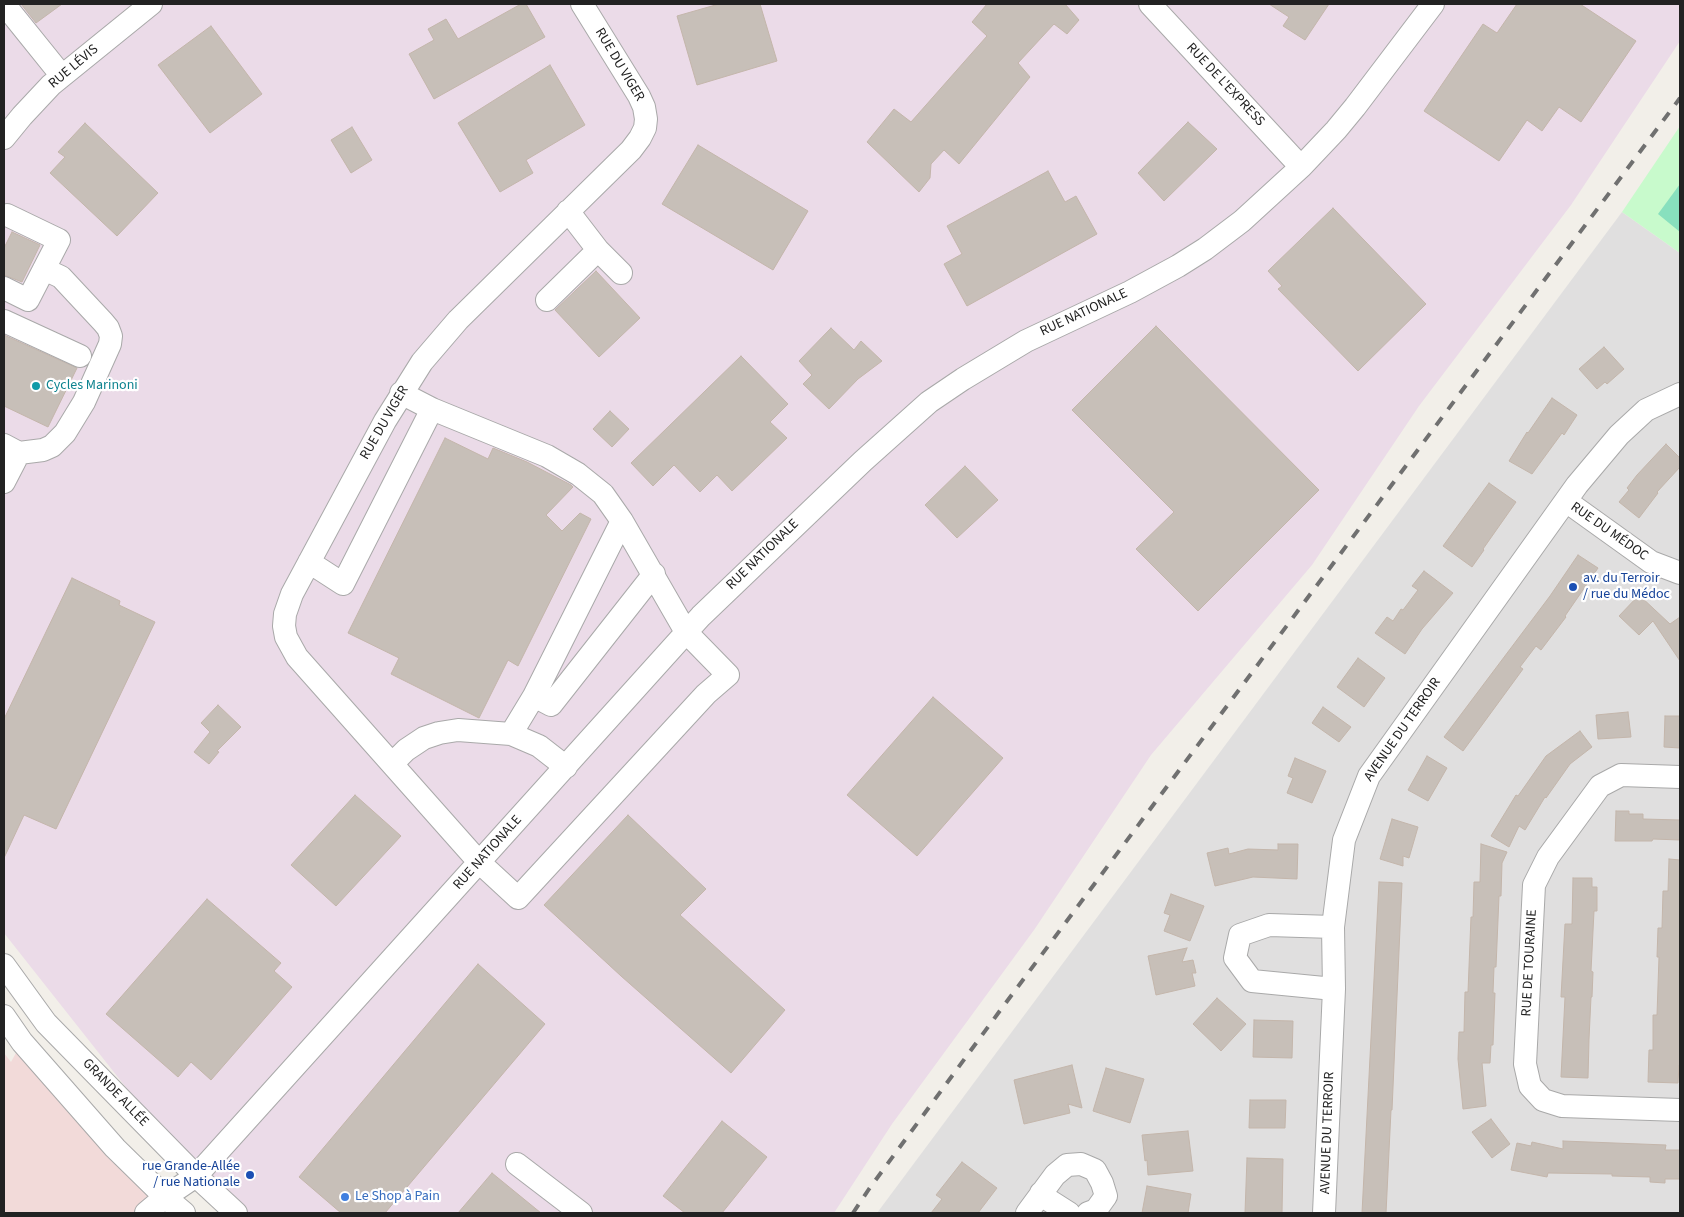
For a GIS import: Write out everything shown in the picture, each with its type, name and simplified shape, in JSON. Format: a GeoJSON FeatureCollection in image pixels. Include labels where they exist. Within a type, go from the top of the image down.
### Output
{"type":"FeatureCollection","features":[{"type":"Feature","properties":{"kind":"street"},"geometry":{"type":"LineString","coordinates":[[4,4],[62,76]]}},
{"type":"Feature","properties":{"kind":"street","name":"RUE LÉVIS"},"geometry":{"type":"LineString","coordinates":[[4,138],[36,100],[62,76],[151,4]]}},
{"type":"Feature","properties":{"kind":"street","name":"RUE DU VIGER"},"geometry":{"type":"LineString","coordinates":[[582,4],[644,108],[646,119],[640,138],[631,150],[458,320],[422,362],[380,429],[287,604],[284,626],[286,637],[297,657],[479,862],[518,898],[706,694],[728,675],[686,632]]}},
{"type":"Feature","properties":{"kind":"street","name":"RUE DE L'EXPRESS"},"geometry":{"type":"LineString","coordinates":[[1150,4],[1301,167]]}},
{"type":"Feature","properties":{"kind":"street","name":"RUE NATIONALE"},"geometry":{"type":"LineString","coordinates":[[146,1213],[165,1197],[196,1176],[686,632],[836,486],[929,402],[962,379],[1026,341],[1130,292],[1178,266],[1205,249],[1248,215],[1301,167],[1355,108],[1433,4]]}},
{"type":"Feature","properties":{"kind":"street"},"geometry":{"type":"LineString","coordinates":[[568,211],[598,250],[621,272]]}},
{"type":"Feature","properties":{"kind":"street"},"geometry":{"type":"LineString","coordinates":[[4,288],[28,300],[59,240],[5,216]]}},
{"type":"Feature","properties":{"kind":"street"},"geometry":{"type":"LineString","coordinates":[[547,300],[598,250]]}},
{"type":"Feature","properties":{"kind":"street"},"geometry":{"type":"LineString","coordinates":[[4,482],[12,449],[43,450],[52,446],[65,433],[84,402],[110,344],[111,336],[103,322],[61,277],[44,269]]}},
{"type":"Feature","properties":{"kind":"street"},"geometry":{"type":"LineString","coordinates":[[4,320],[80,356]]}},
{"type":"Feature","properties":{"kind":"street"},"geometry":{"type":"LineString","coordinates":[[401,393],[432,409],[547,456],[578,474],[603,494],[622,521],[654,574],[686,632]]}},
{"type":"Feature","properties":{"kind":"street","name":"AVENUE DU TERROIR"},"geometry":{"type":"LineString","coordinates":[[1324,1213],[1334,989],[1334,927],[1344,840],[1369,776],[1577,485],[1622,433],[1646,410],[1680,394]]}},
{"type":"Feature","properties":{"kind":"street"},"geometry":{"type":"LineString","coordinates":[[309,562],[343,584],[432,409]]}},
{"type":"Feature","properties":{"kind":"street","name":"RUE DU MÉDOC"},"geometry":{"type":"LineString","coordinates":[[1566,501],[1651,562],[1680,573]]}},
{"type":"Feature","properties":{"kind":"street"},"geometry":{"type":"LineString","coordinates":[[512,734],[534,696],[622,521]]}},
{"type":"Feature","properties":{"kind":"street"},"geometry":{"type":"LineString","coordinates":[[534,696],[551,705],[654,574]]}},
{"type":"Feature","properties":{"kind":"street"},"geometry":{"type":"LineString","coordinates":[[392,764],[413,744],[439,732],[458,730],[512,734],[539,746],[566,767]]}},
{"type":"Feature","properties":{"kind":"street","name":"RUE DE TOURAINE"},"geometry":{"type":"LineString","coordinates":[[1680,777],[1621,775],[1600,786],[1548,857],[1534,885],[1525,1064],[1530,1086],[1543,1100],[1562,1106],[1680,1110]]}},
{"type":"Feature","properties":{"kind":"street"},"geometry":{"type":"LineString","coordinates":[[1334,927],[1269,925],[1240,935],[1235,958],[1252,981],[1334,989]]}},
{"type":"Feature","properties":{"kind":"street","name":"GRANDE ALLÉE"},"geometry":{"type":"LineString","coordinates":[[4,965],[46,1023],[196,1176],[236,1213]]}},
{"type":"Feature","properties":{"kind":"street"},"geometry":{"type":"LineString","coordinates":[[4,1016],[22,1042],[115,1148],[184,1213]]}},
{"type":"Feature","properties":{"kind":"street"},"geometry":{"type":"LineString","coordinates":[[22,1042],[46,1023]]}},
{"type":"Feature","properties":{"kind":"street"},"geometry":{"type":"LineString","coordinates":[[517,1164],[581,1213]]}},
{"type":"Feature","properties":{"kind":"street"},"geometry":{"type":"LineString","coordinates":[[1027,1213],[1055,1175],[1068,1165],[1081,1164],[1095,1170],[1106,1196],[1096,1210],[1088,1213]]}},
{"type":"Feature","properties":{"kind":"street"},"geometry":{"type":"LineString","coordinates":[[1040,1193],[1047,1200],[1069,1213]]}},
{"type":"Feature","properties":{"kind":"shaded area"},"geometry":{"type":"Polygon","coordinates":[[[4,4],[1680,4],[1680,41],[1571,205],[1419,406],[1312,565],[1151,755],[1034,930],[892,1124],[834,1213],[236,1213],[196,1176],[4,933],[4,4]]]}},
{"type":"Feature","properties":{"kind":"shaded area"},"geometry":{"type":"Polygon","coordinates":[[[1622,212],[1680,253],[1680,1213],[877,1213],[1622,212]]]}},
{"type":"Feature","properties":{"kind":"shaded area"},"geometry":{"type":"Polygon","coordinates":[[[22,1042],[188,1213],[4,1213],[4,1053],[11,1062],[22,1042]]]}},
{"type":"Feature","properties":{"kind":"green space"},"geometry":{"type":"Polygon","coordinates":[[[1680,126],[1680,253],[1622,212],[1680,126]]]}},
{"type":"Feature","properties":{"kind":"green space"},"geometry":{"type":"Polygon","coordinates":[[[1680,184],[1680,232],[1658,214],[1680,184]]]}},
{"type":"Feature","properties":{"kind":"building"},"geometry":{"type":"Polygon","coordinates":[[[21,4],[62,4],[36,23],[21,4]]]}},
{"type":"Feature","properties":{"kind":"building"},"geometry":{"type":"Polygon","coordinates":[[[521,4],[526,4],[545,37],[434,99],[409,54],[434,40],[428,29],[446,19],[458,39],[521,4]]]}},
{"type":"Feature","properties":{"kind":"building"},"geometry":{"type":"Polygon","coordinates":[[[719,4],[760,4],[777,61],[697,85],[677,16],[719,4]]]}},
{"type":"Feature","properties":{"kind":"building"},"geometry":{"type":"Polygon","coordinates":[[[987,4],[1065,4],[1079,20],[1067,34],[1054,24],[1018,63],[1030,77],[959,164],[944,150],[931,164],[930,178],[919,192],[867,142],[894,109],[911,122],[987,36],[972,22],[987,4]]]}},
{"type":"Feature","properties":{"kind":"building"},"geometry":{"type":"Polygon","coordinates":[[[1269,4],[1329,4],[1305,40],[1283,26],[1289,17],[1269,4]]]}},
{"type":"Feature","properties":{"kind":"building"},"geometry":{"type":"Polygon","coordinates":[[[1517,4],[1580,4],[1636,41],[1581,122],[1559,107],[1542,131],[1527,120],[1499,161],[1424,111],[1483,24],[1497,33],[1517,4]]]}},
{"type":"Feature","properties":{"kind":"building"},"geometry":{"type":"Polygon","coordinates":[[[211,26],[262,94],[210,133],[158,65],[211,26]]]}},
{"type":"Feature","properties":{"kind":"building"},"geometry":{"type":"Polygon","coordinates":[[[550,65],[585,125],[526,160],[533,173],[500,192],[458,123],[550,65]]]}},
{"type":"Feature","properties":{"kind":"building"},"geometry":{"type":"Polygon","coordinates":[[[1188,122],[1217,149],[1164,201],[1138,173],[1188,122]]]}},
{"type":"Feature","properties":{"kind":"building"},"geometry":{"type":"Polygon","coordinates":[[[85,123],[158,193],[117,236],[50,173],[65,157],[58,152],[85,123]]]}},
{"type":"Feature","properties":{"kind":"building"},"geometry":{"type":"Polygon","coordinates":[[[352,127],[372,160],[351,173],[331,140],[352,127]]]}},
{"type":"Feature","properties":{"kind":"building"},"geometry":{"type":"Polygon","coordinates":[[[698,145],[808,211],[773,270],[662,204],[698,145]]]}},
{"type":"Feature","properties":{"kind":"building"},"geometry":{"type":"Polygon","coordinates":[[[1048,171],[1065,202],[1076,196],[1097,234],[967,306],[944,264],[962,254],[947,226],[1048,171]]]}},
{"type":"Feature","properties":{"kind":"building"},"geometry":{"type":"Polygon","coordinates":[[[1333,208],[1426,304],[1358,371],[1278,289],[1282,286],[1268,271],[1333,208]]]}},
{"type":"Feature","properties":{"kind":"building"},"geometry":{"type":"Polygon","coordinates":[[[12,232],[40,245],[22,282],[4,275],[4,248],[12,232]]]}},
{"type":"Feature","properties":{"kind":"building"},"geometry":{"type":"Polygon","coordinates":[[[596,271],[640,318],[599,357],[555,310],[596,271]]]}},
{"type":"Feature","properties":{"kind":"building"},"geometry":{"type":"Polygon","coordinates":[[[1156,326],[1319,490],[1198,611],[1136,549],[1174,512],[1072,410],[1156,326]]]}},
{"type":"Feature","properties":{"kind":"building"},"geometry":{"type":"Polygon","coordinates":[[[831,328],[854,350],[861,341],[882,361],[858,379],[829,409],[803,384],[812,375],[799,361],[831,328]]]}},
{"type":"Feature","properties":{"kind":"building","name":"Cycles Marinoni"},"geometry":{"type":"Polygon","coordinates":[[[4,335],[77,368],[48,427],[4,406],[4,335]]]}},
{"type":"Feature","properties":{"kind":"building"},"geometry":{"type":"Polygon","coordinates":[[[1604,347],[1624,369],[1607,384],[1605,382],[1597,389],[1579,369],[1604,347]]]}},
{"type":"Feature","properties":{"kind":"building"},"geometry":{"type":"Polygon","coordinates":[[[741,356],[788,404],[770,422],[787,438],[732,491],[717,475],[700,492],[674,465],[653,486],[631,463],[741,356]]]}},
{"type":"Feature","properties":{"kind":"building"},"geometry":{"type":"Polygon","coordinates":[[[1552,398],[1577,415],[1564,435],[1562,433],[1532,474],[1509,461],[1552,398]]]}},
{"type":"Feature","properties":{"kind":"building"},"geometry":{"type":"Polygon","coordinates":[[[610,411],[629,429],[612,447],[593,429],[610,411]]]}},
{"type":"Feature","properties":{"kind":"building"},"geometry":{"type":"Polygon","coordinates":[[[445,438],[488,459],[493,448],[527,462],[571,485],[573,487],[546,515],[562,531],[580,513],[591,519],[518,666],[508,660],[479,718],[391,674],[399,658],[348,633],[445,438]]]}},
{"type":"Feature","properties":{"kind":"building"},"geometry":{"type":"Polygon","coordinates":[[[1666,444],[1680,458],[1680,467],[1657,492],[1639,518],[1619,502],[1629,490],[1627,488],[1637,475],[1666,444]]]}},
{"type":"Feature","properties":{"kind":"building"},"geometry":{"type":"Polygon","coordinates":[[[965,466],[998,500],[957,538],[925,505],[965,466]]]}},
{"type":"Feature","properties":{"kind":"building"},"geometry":{"type":"Polygon","coordinates":[[[1489,483],[1516,502],[1472,567],[1443,546],[1489,483]]]}},
{"type":"Feature","properties":{"kind":"building"},"geometry":{"type":"Polygon","coordinates":[[[1578,555],[1598,568],[1566,617],[1541,650],[1536,646],[1520,667],[1523,669],[1463,751],[1444,737],[1550,596],[1578,555]]]}},
{"type":"Feature","properties":{"kind":"building"},"geometry":{"type":"Polygon","coordinates":[[[1424,571],[1453,593],[1422,629],[1405,654],[1375,633],[1387,617],[1393,621],[1401,609],[1403,610],[1418,590],[1412,586],[1424,571]]]}},
{"type":"Feature","properties":{"kind":"building"},"geometry":{"type":"Polygon","coordinates":[[[72,578],[120,601],[119,605],[155,622],[56,829],[24,815],[4,858],[4,719],[72,578]]]}},
{"type":"Feature","properties":{"kind":"building"},"geometry":{"type":"Polygon","coordinates":[[[1639,595],[1670,624],[1680,617],[1680,661],[1653,621],[1639,635],[1619,616],[1639,595]]]}},
{"type":"Feature","properties":{"kind":"building"},"geometry":{"type":"Polygon","coordinates":[[[1358,658],[1385,678],[1364,707],[1337,687],[1358,658]]]}},
{"type":"Feature","properties":{"kind":"building"},"geometry":{"type":"Polygon","coordinates":[[[933,697],[1003,758],[917,856],[847,795],[933,697]]]}},
{"type":"Feature","properties":{"kind":"building"},"geometry":{"type":"Polygon","coordinates":[[[218,705],[241,727],[217,751],[219,752],[209,764],[194,752],[210,732],[201,723],[218,705]]]}},
{"type":"Feature","properties":{"kind":"building"},"geometry":{"type":"Polygon","coordinates":[[[1323,707],[1351,727],[1339,742],[1312,723],[1323,707]]]}},
{"type":"Feature","properties":{"kind":"building"},"geometry":{"type":"Polygon","coordinates":[[[1628,712],[1631,737],[1598,739],[1596,715],[1628,712]]]}},
{"type":"Feature","properties":{"kind":"building"},"geometry":{"type":"Polygon","coordinates":[[[1665,716],[1680,716],[1680,748],[1664,747],[1665,716]]]}},
{"type":"Feature","properties":{"kind":"building"},"geometry":{"type":"Polygon","coordinates":[[[1580,731],[1592,747],[1570,764],[1545,797],[1525,830],[1519,826],[1509,847],[1491,836],[1516,795],[1518,796],[1546,756],[1580,731]]]}},
{"type":"Feature","properties":{"kind":"building"},"geometry":{"type":"Polygon","coordinates":[[[1427,756],[1447,768],[1428,801],[1408,790],[1427,756]]]}},
{"type":"Feature","properties":{"kind":"building"},"geometry":{"type":"Polygon","coordinates":[[[1295,758],[1326,771],[1312,803],[1287,793],[1293,778],[1288,776],[1295,758]]]}},
{"type":"Feature","properties":{"kind":"building"},"geometry":{"type":"Polygon","coordinates":[[[355,795],[401,836],[336,906],[291,865],[355,795]]]}},
{"type":"Feature","properties":{"kind":"building"},"geometry":{"type":"Polygon","coordinates":[[[1616,811],[1629,811],[1629,814],[1643,814],[1643,819],[1680,820],[1680,840],[1615,841],[1616,811]]]}},
{"type":"Feature","properties":{"kind":"building"},"geometry":{"type":"Polygon","coordinates":[[[628,815],[706,889],[680,915],[785,1010],[731,1073],[544,905],[628,815]]]}},
{"type":"Feature","properties":{"kind":"building"},"geometry":{"type":"Polygon","coordinates":[[[1392,819],[1418,827],[1409,858],[1403,856],[1403,866],[1380,859],[1392,819]]]}},
{"type":"Feature","properties":{"kind":"building"},"geometry":{"type":"Polygon","coordinates":[[[1278,844],[1298,844],[1297,879],[1253,877],[1215,886],[1207,853],[1228,848],[1229,854],[1248,849],[1278,850],[1278,844]]]}},
{"type":"Feature","properties":{"kind":"building"},"geometry":{"type":"Polygon","coordinates":[[[1481,844],[1507,852],[1502,863],[1501,896],[1499,896],[1496,967],[1494,967],[1493,1045],[1491,1045],[1490,1063],[1482,1063],[1486,1106],[1463,1109],[1458,1059],[1459,1032],[1464,1032],[1465,992],[1468,992],[1474,882],[1480,882],[1481,844]]]}},
{"type":"Feature","properties":{"kind":"building"},"geometry":{"type":"Polygon","coordinates":[[[1669,859],[1680,860],[1680,1065],[1678,1083],[1648,1082],[1649,1050],[1653,1050],[1653,1015],[1657,1015],[1658,928],[1662,928],[1663,891],[1668,891],[1669,859]]]}},
{"type":"Feature","properties":{"kind":"building"},"geometry":{"type":"Polygon","coordinates":[[[1573,878],[1592,878],[1592,887],[1597,887],[1597,911],[1594,911],[1591,971],[1593,972],[1588,1078],[1561,1077],[1565,997],[1561,997],[1565,924],[1572,924],[1573,878]]]}},
{"type":"Feature","properties":{"kind":"building"},"geometry":{"type":"Polygon","coordinates":[[[1379,882],[1402,883],[1392,1110],[1386,1213],[1362,1213],[1379,882]]]}},
{"type":"Feature","properties":{"kind":"building"},"geometry":{"type":"Polygon","coordinates":[[[1171,894],[1204,906],[1190,941],[1164,931],[1170,915],[1164,913],[1171,894]]]}},
{"type":"Feature","properties":{"kind":"building"},"geometry":{"type":"Polygon","coordinates":[[[207,899],[281,963],[274,971],[292,987],[211,1080],[191,1062],[178,1077],[106,1014],[207,899]]]}},
{"type":"Feature","properties":{"kind":"building"},"geometry":{"type":"Polygon","coordinates":[[[1187,948],[1182,962],[1193,960],[1196,973],[1192,973],[1195,986],[1156,995],[1148,956],[1187,948]]]}},
{"type":"Feature","properties":{"kind":"building"},"geometry":{"type":"Polygon","coordinates":[[[478,964],[545,1024],[385,1213],[341,1213],[299,1177],[478,964]]]}},
{"type":"Feature","properties":{"kind":"building"},"geometry":{"type":"Polygon","coordinates":[[[1217,998],[1246,1024],[1221,1051],[1193,1024],[1217,998]]]}},
{"type":"Feature","properties":{"kind":"building"},"geometry":{"type":"Polygon","coordinates":[[[1254,1020],[1293,1021],[1292,1058],[1253,1057],[1254,1020]]]}},
{"type":"Feature","properties":{"kind":"building"},"geometry":{"type":"Polygon","coordinates":[[[1072,1065],[1082,1108],[1068,1104],[1070,1113],[1024,1124],[1014,1080],[1072,1065]]]}},
{"type":"Feature","properties":{"kind":"building"},"geometry":{"type":"Polygon","coordinates":[[[1106,1068],[1144,1079],[1130,1123],[1093,1111],[1106,1068]]]}},
{"type":"Feature","properties":{"kind":"building"},"geometry":{"type":"Polygon","coordinates":[[[1250,1100],[1286,1100],[1285,1128],[1249,1128],[1250,1100]]]}},
{"type":"Feature","properties":{"kind":"building"},"geometry":{"type":"Polygon","coordinates":[[[1491,1119],[1510,1144],[1492,1158],[1472,1132],[1491,1119]]]}},
{"type":"Feature","properties":{"kind":"building"},"geometry":{"type":"Polygon","coordinates":[[[722,1121],[767,1157],[722,1213],[685,1213],[663,1196],[722,1121]]]}},
{"type":"Feature","properties":{"kind":"building"},"geometry":{"type":"Polygon","coordinates":[[[1188,1131],[1193,1171],[1148,1175],[1142,1135],[1188,1131]]]}},
{"type":"Feature","properties":{"kind":"building"},"geometry":{"type":"Polygon","coordinates":[[[1563,1141],[1666,1145],[1665,1150],[1680,1150],[1680,1179],[1665,1179],[1665,1183],[1650,1182],[1650,1177],[1612,1176],[1612,1174],[1548,1173],[1547,1177],[1511,1170],[1517,1143],[1531,1146],[1532,1142],[1563,1149],[1563,1141]]]}},
{"type":"Feature","properties":{"kind":"building"},"geometry":{"type":"Polygon","coordinates":[[[1247,1158],[1283,1159],[1282,1213],[1245,1213],[1247,1158]]]}},
{"type":"Feature","properties":{"kind":"building"},"geometry":{"type":"Polygon","coordinates":[[[962,1162],[997,1188],[978,1213],[931,1213],[942,1199],[936,1195],[962,1162]]]}},
{"type":"Feature","properties":{"kind":"building"},"geometry":{"type":"Polygon","coordinates":[[[492,1173],[541,1213],[458,1213],[492,1173]]]}},
{"type":"Feature","properties":{"kind":"building"},"geometry":{"type":"Polygon","coordinates":[[[1147,1186],[1191,1194],[1188,1213],[1142,1213],[1147,1186]]]}},
{"type":"Feature","properties":{"kind":"railway"},"geometry":{"type":"LineString","coordinates":[[853,1213],[999,1012],[1680,98]]}},
{"type":"Feature","properties":{"kind":"place","name":"Cycles Marinoni"},"geometry":{"type":"Point","coordinates":[36,386]}},
{"type":"Feature","properties":{"kind":"place","name":"av. du Terroir / rue du Médoc"},"geometry":{"type":"Point","coordinates":[1573,587]}},
{"type":"Feature","properties":{"kind":"place","name":"rue Grande-Allée / rue Nationale"},"geometry":{"type":"Point","coordinates":[250,1175]}},
{"type":"Feature","properties":{"kind":"place","name":"Le Shop à Pain"},"geometry":{"type":"Point","coordinates":[345,1197]}}]}
